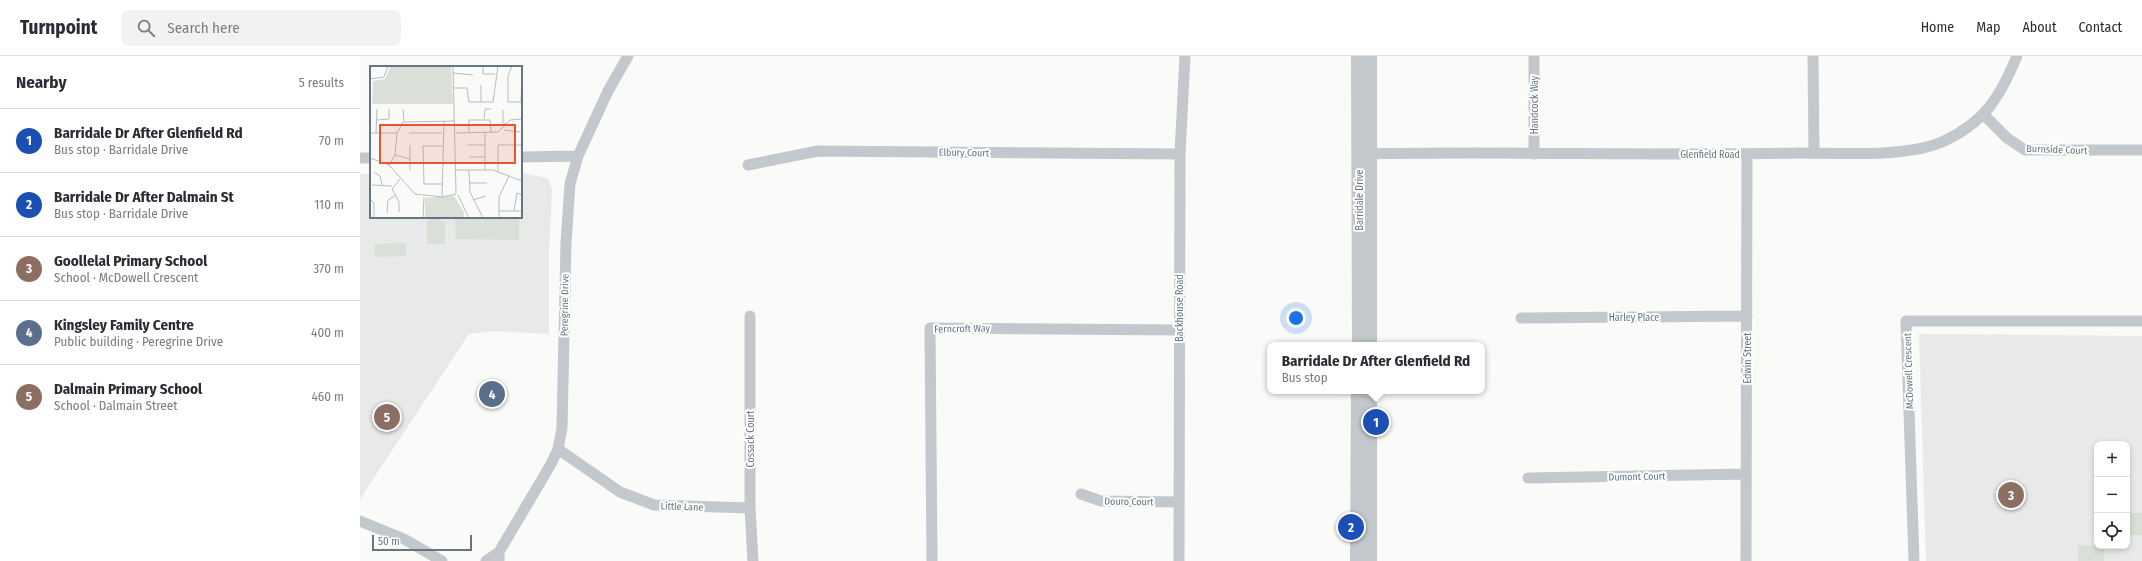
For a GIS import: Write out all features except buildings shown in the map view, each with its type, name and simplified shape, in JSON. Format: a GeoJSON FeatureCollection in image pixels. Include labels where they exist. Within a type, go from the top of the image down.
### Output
{"type":"FeatureCollection","features":[{"type":"Feature","properties":{"kind":"street","name":"Peregrine Drive"},"geometry":{"type":"LineString","coordinates":[[486,561],[499,557],[558,449],[562,428],[566,243],[570,184],[578,156],[608,91],[628,56]]}},
{"type":"Feature","properties":{"kind":"street","name":"Backhouse Road"},"geometry":{"type":"LineString","coordinates":[[1179,561],[1178,330],[1180,154],[1185,56]]}},
{"type":"Feature","properties":{"kind":"street","name":"Barridale Drive"},"geometry":{"type":"LineString","coordinates":[[1358,56],[1365,154],[1370,342]]}},
{"type":"Feature","properties":{"kind":"street","name":"Barridale Drive"},"geometry":{"type":"LineString","coordinates":[[1359,342],[1365,154],[1370,56]]}},
{"type":"Feature","properties":{"kind":"street","name":"Handcock Way"},"geometry":{"type":"LineString","coordinates":[[1534,56],[1534,154]]}},
{"type":"Feature","properties":{"kind":"street"},"geometry":{"type":"LineString","coordinates":[[1813,56],[1814,153]]}},
{"type":"Feature","properties":{"kind":"street","name":"Glenfield Road"},"geometry":{"type":"LineString","coordinates":[[1365,154],[1747,154],[1914,151],[1944,141],[1984,116],[2007,80],[2017,56]]}},
{"type":"Feature","properties":{"kind":"street","name":"Burnside Court"},"geometry":{"type":"LineString","coordinates":[[1984,116],[2007,138],[2025,150],[2142,150]]}},
{"type":"Feature","properties":{"kind":"street","name":"Elbury Court"},"geometry":{"type":"LineString","coordinates":[[748,165],[818,151],[1180,154]]}},
{"type":"Feature","properties":{"kind":"street","name":"Edwin Street"},"geometry":{"type":"LineString","coordinates":[[1746,561],[1747,154]]}},
{"type":"Feature","properties":{"kind":"street"},"geometry":{"type":"LineString","coordinates":[[522,157],[578,156]]}},
{"type":"Feature","properties":{"kind":"street","name":"Cossack Court"},"geometry":{"type":"LineString","coordinates":[[750,316],[750,508],[753,561]]}},
{"type":"Feature","properties":{"kind":"street","name":"Harley Place"},"geometry":{"type":"LineString","coordinates":[[1521,318],[1747,316]]}},
{"type":"Feature","properties":{"kind":"street","name":"McDowell Crescent"},"geometry":{"type":"LineString","coordinates":[[1914,561],[1906,321],[2142,321]]}},
{"type":"Feature","properties":{"kind":"street","name":"Ferncroft Way"},"geometry":{"type":"LineString","coordinates":[[932,561],[930,328],[1178,330]]}},
{"type":"Feature","properties":{"kind":"street"},"geometry":{"type":"LineString","coordinates":[[1357,561],[1358,394]]}},
{"type":"Feature","properties":{"kind":"street"},"geometry":{"type":"LineString","coordinates":[[1370,394],[1370,561]]}},
{"type":"Feature","properties":{"kind":"street","name":"Little Lane"},"geometry":{"type":"LineString","coordinates":[[558,449],[620,492],[654,505],[750,508]]}},
{"type":"Feature","properties":{"kind":"street","name":"Dumont Court"},"geometry":{"type":"LineString","coordinates":[[1528,478],[1746,474]]}},
{"type":"Feature","properties":{"kind":"street","name":"Douro Court"},"geometry":{"type":"LineString","coordinates":[[1081,494],[1101,501],[1178,502]]}},
{"type":"Feature","properties":{"kind":"street"},"geometry":{"type":"LineString","coordinates":[[360,521],[404,539],[442,561]]}},
{"type":"Feature","properties":{"kind":"shaded area"},"geometry":{"type":"Polygon","coordinates":[[[522,173],[548,178],[552,190],[549,254],[549,334],[494,331],[469,334],[360,499],[360,174],[370,174],[370,218],[522,218],[522,173]]]}},
{"type":"Feature","properties":{"kind":"shaded area"},"geometry":{"type":"Polygon","coordinates":[[[429,218],[439,218],[439,221],[445,221],[445,244],[427,244],[427,221],[429,221],[429,218]]]}},
{"type":"Feature","properties":{"kind":"shaded area"},"geometry":{"type":"Polygon","coordinates":[[[455,218],[519,218],[519,240],[456,239],[455,218]]]}},
{"type":"Feature","properties":{"kind":"shaded area"},"geometry":{"type":"Polygon","coordinates":[[[406,243],[406,256],[374,257],[375,244],[406,243]]]}},
{"type":"Feature","properties":{"kind":"shaded area"},"geometry":{"type":"Polygon","coordinates":[[[1919,334],[2142,336],[2142,561],[1926,561],[1919,334]]]}},
{"type":"Feature","properties":{"kind":"shaded area"},"geometry":{"type":"Polygon","coordinates":[[[2130,513],[2142,513],[2142,535],[2130,535],[2130,513]]]}},
{"type":"Feature","properties":{"kind":"shaded area"},"geometry":{"type":"Polygon","coordinates":[[[2078,545],[2094,546],[2094,549],[2104,549],[2104,561],[2078,561],[2078,545]]]}},
{"type":"Feature","properties":{"kind":"place","name":"Kingsley Family Centre"},"geometry":{"type":"Point","coordinates":[492,394]}},
{"type":"Feature","properties":{"kind":"place","name":"Dalmain Primary School"},"geometry":{"type":"Point","coordinates":[387,417]}},
{"type":"Feature","properties":{"kind":"place","name":"Barridale Dr After Glenfield Rd"},"geometry":{"type":"Point","coordinates":[1376,422]}},
{"type":"Feature","properties":{"kind":"place","name":"Goollelal Primary School"},"geometry":{"type":"Point","coordinates":[2011,495]}},
{"type":"Feature","properties":{"kind":"place","name":"Barridale Dr After Dalmain St"},"geometry":{"type":"Point","coordinates":[1351,527]}}]}
